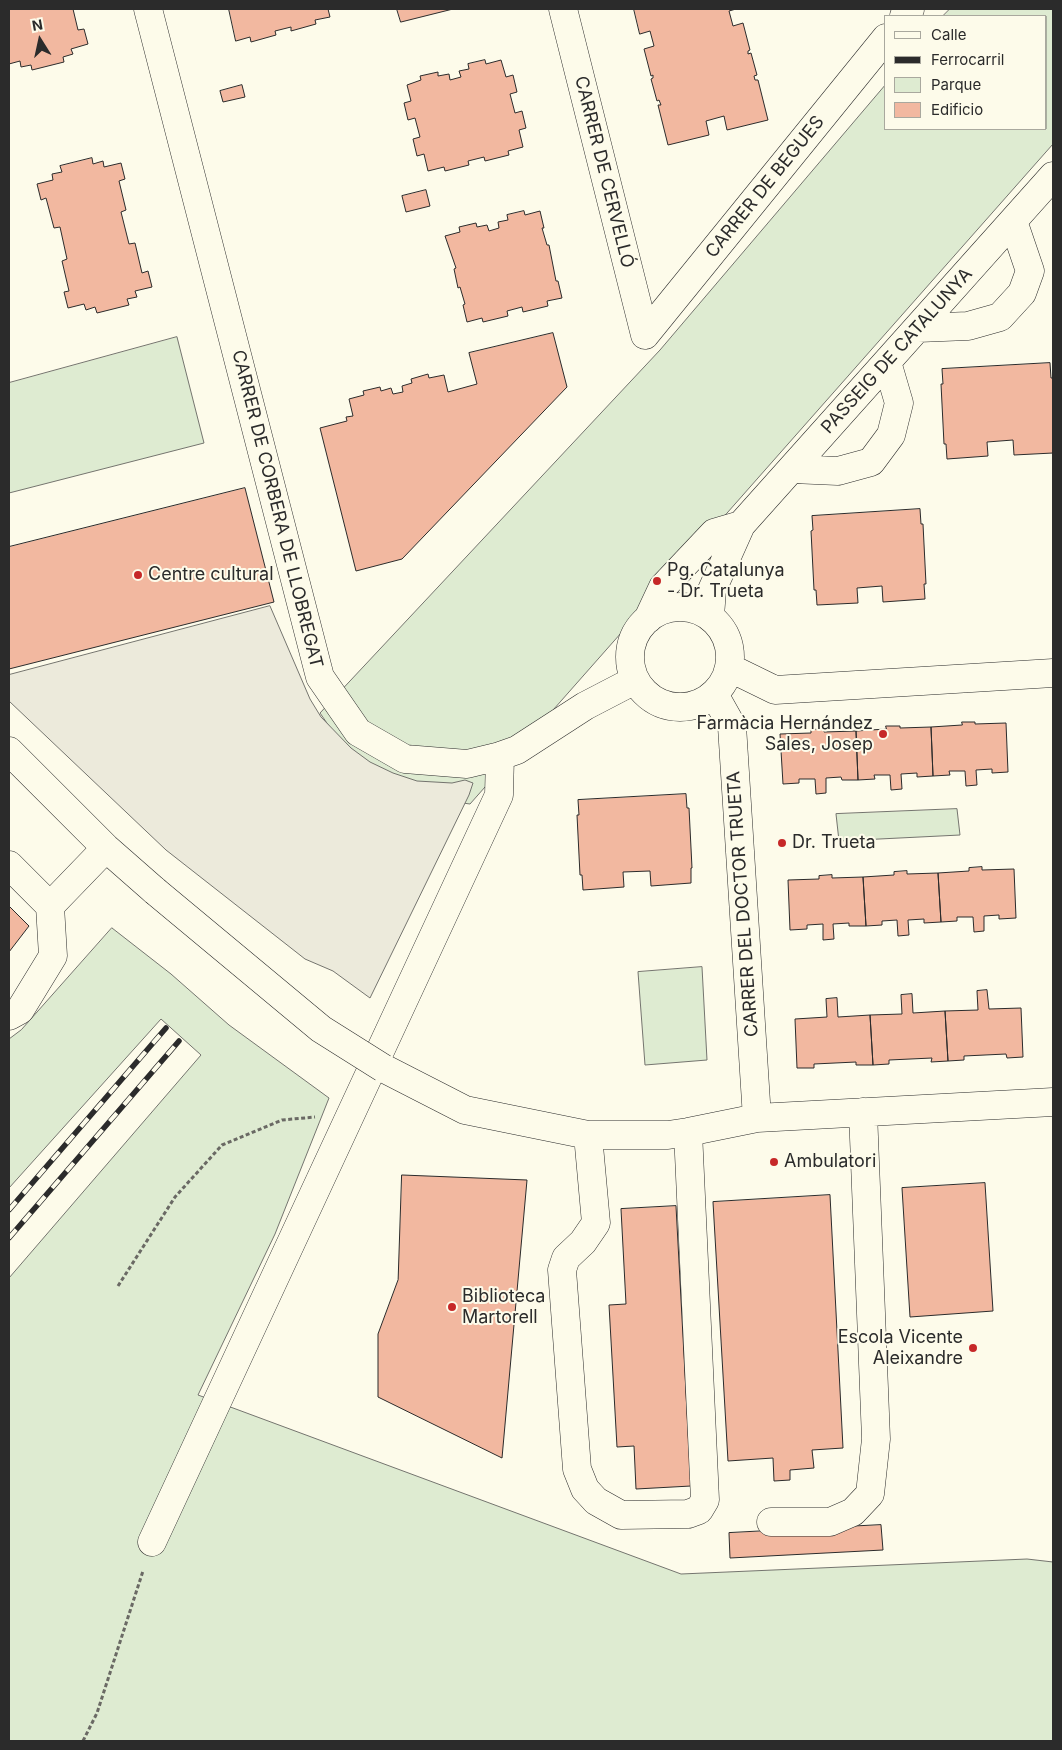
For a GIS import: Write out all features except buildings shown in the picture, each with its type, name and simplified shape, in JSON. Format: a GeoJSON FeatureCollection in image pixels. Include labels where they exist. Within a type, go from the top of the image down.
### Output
{"type":"FeatureCollection","features":[{"type":"Feature","properties":{"kind":"street","name":"CARRER DE CORBERA DE LLOBREGAT"},"geometry":{"type":"LineString","coordinates":[[148,9],[320,677],[358,732],[405,759],[467,764],[517,750],[585,706],[635,680]]}},
{"type":"Feature","properties":{"kind":"street","name":"CARRER DE CERVELLÓ"},"geometry":{"type":"LineString","coordinates":[[563,9],[645,335]]}},
{"type":"Feature","properties":{"kind":"street","name":"CARRER DE BEGUES"},"geometry":{"type":"LineString","coordinates":[[645,335],[884,40]]}},
{"type":"Feature","properties":{"kind":"street","name":"PASSEIG DE CATALUNYA"},"geometry":{"type":"LineString","coordinates":[[710,616],[712,590],[741,525],[1053,176]]}},
{"type":"Feature","properties":{"kind":"street"},"geometry":{"type":"LineString","coordinates":[[918,328],[968,326],[1000,318],[1022,293],[1030,271],[1013,222]]}},
{"type":"Feature","properties":{"kind":"street"},"geometry":{"type":"LineString","coordinates":[[792,469],[838,471],[871,462],[892,435],[899,403],[887,362]]}},
{"type":"Feature","properties":{"kind":"street"},"geometry":{"type":"LineString","coordinates":[[648,619],[663,586],[714,533],[741,525]]}},
{"type":"Feature","properties":{"kind":"street"},"geometry":{"type":"LineString","coordinates":[[678,607],[695,609],[710,616],[720,626],[728,639],[731,653],[730,668],[726,678],[714,694],[701,703],[686,707],[670,706],[656,701],[644,692],[635,680],[630,663],[631,647],[637,631],[648,619],[662,610],[678,607]]}},
{"type":"Feature","properties":{"kind":"street"},"geometry":{"type":"LineString","coordinates":[[730,668],[775,690],[1053,680]]}},
{"type":"Feature","properties":{"kind":"street","name":"CARRER DEL DOCTOR TRUETA"},"geometry":{"type":"LineString","coordinates":[[714,694],[732,726],[757,1118]]}},
{"type":"Feature","properties":{"kind":"street"},"geometry":{"type":"LineString","coordinates":[[9,751],[106,848],[321,1029],[383,1068],[465,1110],[588,1135],[668,1135],[757,1118],[1053,1102]]}},
{"type":"Feature","properties":{"kind":"street"},"geometry":{"type":"LineString","coordinates":[[152,1542],[500,794],[500,756]]}},
{"type":"Feature","properties":{"kind":"street"},"geometry":{"type":"LineString","coordinates":[[50,906],[106,848]]}},
{"type":"Feature","properties":{"kind":"street"},"geometry":{"type":"LineString","coordinates":[[9,865],[50,906],[53,956],[20,1010],[9,1016]]}},
{"type":"Feature","properties":{"kind":"street"},"geometry":{"type":"LineString","coordinates":[[771,1522],[830,1522],[853,1512],[870,1494],[876,1439],[863,1112]]}},
{"type":"Feature","properties":{"kind":"street"},"geometry":{"type":"LineString","coordinates":[[588,1135],[596,1222],[583,1242],[566,1258],[562,1270],[577,1470],[584,1489],[596,1501],[621,1515],[688,1514],[699,1510],[705,1500],[688,1132]]}},
{"type":"Feature","properties":{"kind":"path"},"geometry":{"type":"LineString","coordinates":[[118,1286],[175,1198],[222,1145],[282,1120],[351,1114]]}},
{"type":"Feature","properties":{"kind":"path"},"geometry":{"type":"LineString","coordinates":[[83,1741],[97,1713],[152,1542]]}},
{"type":"Feature","properties":{"kind":"green space"},"geometry":{"type":"Polygon","coordinates":[[[950,9],[1053,9],[1053,144],[470,804],[405,795],[358,768],[320,713],[660,350],[884,86],[884,130],[1047,130],[1047,15],[944,15],[950,9]]]}},
{"type":"Feature","properties":{"kind":"green space"},"geometry":{"type":"Polygon","coordinates":[[[177,337],[204,443],[9,493],[9,383],[177,337]]]}},
{"type":"Feature","properties":{"kind":"green space"},"geometry":{"type":"Polygon","coordinates":[[[957,809],[960,835],[839,841],[836,814],[957,809]]]}},
{"type":"Feature","properties":{"kind":"green space"},"geometry":{"type":"Polygon","coordinates":[[[112,928],[171,974],[229,1025],[329,1098],[275,1234],[198,1395],[681,1574],[1027,1559],[1053,1562],[1053,1741],[9,1741],[9,1278],[201,1055],[161,1019],[9,1188],[9,1039],[21,1030],[112,928]]]}},
{"type":"Feature","properties":{"kind":"green space"},"geometry":{"type":"Polygon","coordinates":[[[702,967],[707,1060],[645,1065],[638,972],[702,967]]]}},
{"type":"Feature","properties":{"kind":"shaded area"},"geometry":{"type":"Polygon","coordinates":[[[270,606],[310,699],[321,717],[351,748],[370,762],[393,773],[417,781],[452,783],[465,780],[473,783],[469,795],[370,998],[333,971],[305,959],[166,850],[9,701],[9,675],[270,606]]]}},
{"type":"Feature","properties":{"kind":"railway"},"geometry":{"type":"LineString","coordinates":[[9,1210],[166,1028]]}},
{"type":"Feature","properties":{"kind":"railway"},"geometry":{"type":"LineString","coordinates":[[9,1238],[179,1041]]}},
{"type":"Feature","properties":{"kind":"place","name":"Centre cultural"},"geometry":{"type":"Point","coordinates":[138,575]}},
{"type":"Feature","properties":{"kind":"place","name":"Pg. Catalunya - Dr. Trueta"},"geometry":{"type":"Point","coordinates":[657,581]}},
{"type":"Feature","properties":{"kind":"place","name":"Farmàcia Hernández Sales, Josep"},"geometry":{"type":"Point","coordinates":[883,734]}},
{"type":"Feature","properties":{"kind":"place","name":"Dr. Trueta"},"geometry":{"type":"Point","coordinates":[782,843]}},
{"type":"Feature","properties":{"kind":"place","name":"Ambulatori"},"geometry":{"type":"Point","coordinates":[774,1162]}},
{"type":"Feature","properties":{"kind":"place","name":"Biblioteca Martorell"},"geometry":{"type":"Point","coordinates":[452,1307]}},
{"type":"Feature","properties":{"kind":"place","name":"Escola Vicente Aleixandre"},"geometry":{"type":"Point","coordinates":[973,1348]}}]}
